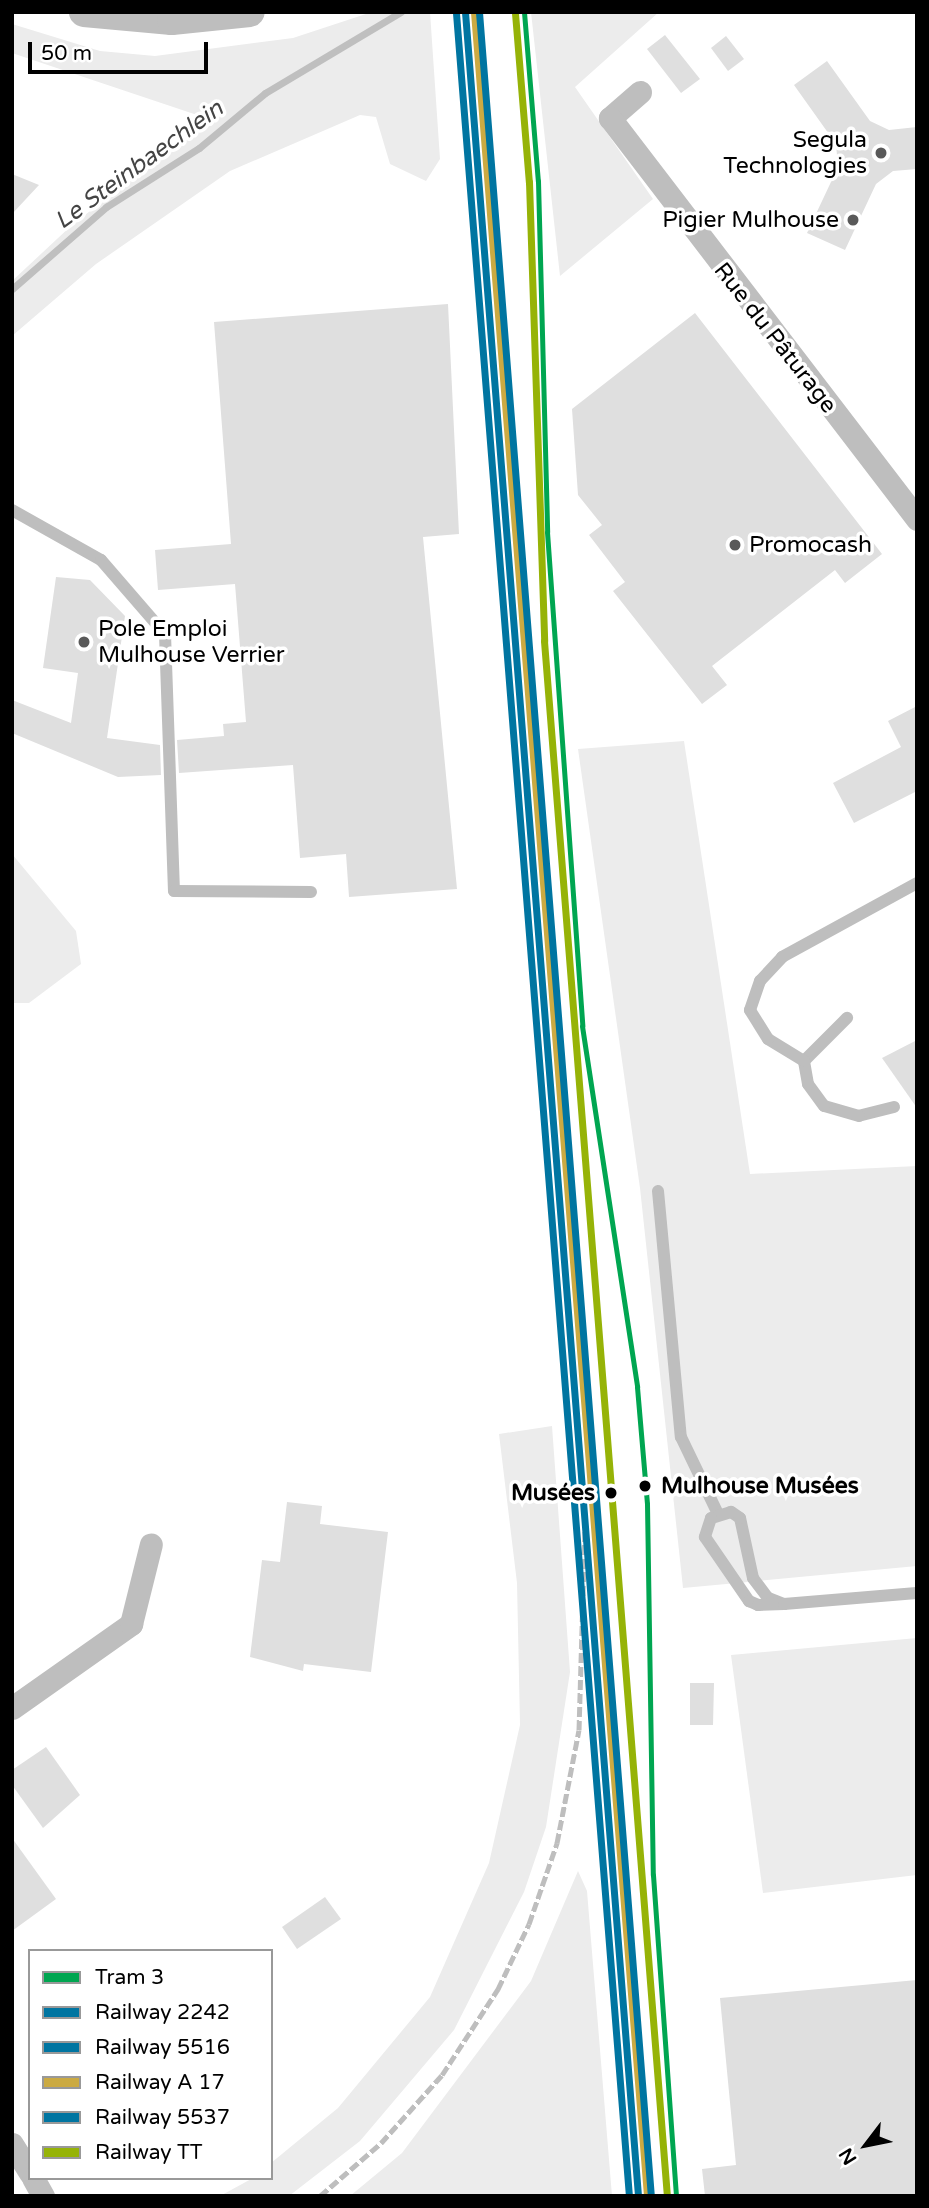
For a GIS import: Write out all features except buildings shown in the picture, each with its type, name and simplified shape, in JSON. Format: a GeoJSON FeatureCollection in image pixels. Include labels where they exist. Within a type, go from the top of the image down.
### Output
{"type":"FeatureCollection","features":[{"type":"Feature","properties":{"kind":"street"},"geometry":{"type":"LineString","coordinates":[[84,12],[173,20],[250,12]]}},
{"type":"Feature","properties":{"kind":"street","name":"Rue du Pâturage"},"geometry":{"type":"LineString","coordinates":[[640,92],[610,118],[914,514]]}},
{"type":"Feature","properties":{"kind":"street"},"geometry":{"type":"LineString","coordinates":[[12,1708],[131,1625],[151,1544]]}},
{"type":"Feature","properties":{"kind":"street"},"geometry":{"type":"LineString","coordinates":[[12,2144],[28,2170]]}},
{"type":"Feature","properties":{"kind":"street"},"geometry":{"type":"LineString","coordinates":[[34,2180],[43,2196]]}},
{"type":"Feature","properties":{"kind":"lane"},"geometry":{"type":"LineString","coordinates":[[12,510],[101,559],[165,634],[174,891],[311,892]]}},
{"type":"Feature","properties":{"kind":"lane"},"geometry":{"type":"LineString","coordinates":[[804,1060],[768,1039],[750,1010],[760,981],[797,946],[917,883]]}},
{"type":"Feature","properties":{"kind":"lane"},"geometry":{"type":"LineString","coordinates":[[804,1060],[847,1018]]}},
{"type":"Feature","properties":{"kind":"lane"},"geometry":{"type":"LineString","coordinates":[[804,1060],[808,1084],[824,1106],[859,1116],[894,1107]]}},
{"type":"Feature","properties":{"kind":"lane"},"geometry":{"type":"LineString","coordinates":[[657,1192],[681,1437],[718,1514]]}},
{"type":"Feature","properties":{"kind":"lane"},"geometry":{"type":"LineString","coordinates":[[718,1514],[740,1518],[752,1578],[768,1598],[784,1604]]}},
{"type":"Feature","properties":{"kind":"lane"},"geometry":{"type":"LineString","coordinates":[[718,1514],[705,1527],[705,1537],[749,1601],[784,1604],[917,1593]]}},
{"type":"Feature","properties":{"kind":"shaded area"},"geometry":{"type":"Polygon","coordinates":[[[372,12],[430,12],[440,159],[426,181],[390,164],[376,117],[360,115],[230,171],[96,264],[12,336],[12,281],[72,225],[209,119],[12,53],[12,24],[100,51],[155,56],[293,38],[372,12]]]}},
{"type":"Feature","properties":{"kind":"shaded area"},"geometry":{"type":"Polygon","coordinates":[[[531,12],[659,12],[575,87],[653,199],[560,276],[531,12]]]}},
{"type":"Feature","properties":{"kind":"shaded area"},"geometry":{"type":"Polygon","coordinates":[[[684,741],[750,1174],[917,1166],[917,1566],[683,1588],[640,1188],[578,749],[684,741]]]}},
{"type":"Feature","properties":{"kind":"shaded area"},"geometry":{"type":"Polygon","coordinates":[[[12,854],[76,931],[81,964],[29,1003],[12,1003],[12,854]]]}},
{"type":"Feature","properties":{"kind":"shaded area"},"geometry":{"type":"Polygon","coordinates":[[[552,1426],[570,1672],[546,1827],[524,1892],[454,2030],[360,2141],[289,2196],[220,2196],[249,2180],[273,2180],[273,2161],[338,2108],[430,1997],[489,1863],[520,1725],[517,1583],[499,1434],[552,1426]]]}},
{"type":"Feature","properties":{"kind":"shaded area"},"geometry":{"type":"Polygon","coordinates":[[[917,1638],[917,1875],[763,1893],[731,1655],[917,1638]]]}},
{"type":"Feature","properties":{"kind":"shaded area"},"geometry":{"type":"Polygon","coordinates":[[[578,1871],[587,1891],[612,2196],[350,2196],[402,2153],[531,1981],[578,1871]]]}},
{"type":"Feature","properties":{"kind":"waterway","name":"Le Steinbaechlein"},"geometry":{"type":"LineString","coordinates":[[12,289],[106,207],[199,148],[265,93],[401,12]]}},
{"type":"Feature","properties":{"kind":"railway"},"geometry":{"type":"LineString","coordinates":[[320,2196],[381,2143],[442,2075],[498,1989],[529,1924],[557,1843],[579,1730],[585,1531]]}},
{"type":"Feature","properties":{"kind":"tram line","name":"3"},"geometry":{"type":"LineString","coordinates":[[524,12],[538,181],[547,532],[582,1026],[637,1387],[647,1504],[653,1875],[676,2196]]}},
{"type":"Feature","properties":{"kind":"rail line","name":"2242"},"geometry":{"type":"LineString","coordinates":[[465,12],[638,2196]]}},
{"type":"Feature","properties":{"kind":"rail line","name":"5537"},"geometry":{"type":"LineString","coordinates":[[479,12],[651,2196]]}},
{"type":"Feature","properties":{"kind":"rail line","name":"5516"},"geometry":{"type":"LineString","coordinates":[[456,13],[629,2196]]}},
{"type":"Feature","properties":{"kind":"rail line","name":"TT"},"geometry":{"type":"LineString","coordinates":[[515,13],[529,182],[544,641],[667,2196]]}},
{"type":"Feature","properties":{"kind":"transit line"},"geometry":{"type":"LineString","coordinates":[[474,12],[647,2195]]}},
{"type":"Feature","properties":{"kind":"place","name":"Segula Technologies"},"geometry":{"type":"Point","coordinates":[881,153]}},
{"type":"Feature","properties":{"kind":"place","name":"Pigier Mulhouse"},"geometry":{"type":"Point","coordinates":[853,220]}},
{"type":"Feature","properties":{"kind":"place","name":"Promocash"},"geometry":{"type":"Point","coordinates":[735,545]}},
{"type":"Feature","properties":{"kind":"place","name":"Pole Emploi Mulhouse Verrier"},"geometry":{"type":"Point","coordinates":[84,642]}},
{"type":"Feature","properties":{"kind":"place","name":"Mulhouse Musées"},"geometry":{"type":"Point","coordinates":[645,1486]}},
{"type":"Feature","properties":{"kind":"place","name":"Musées"},"geometry":{"type":"Point","coordinates":[611,1493]}}]}
